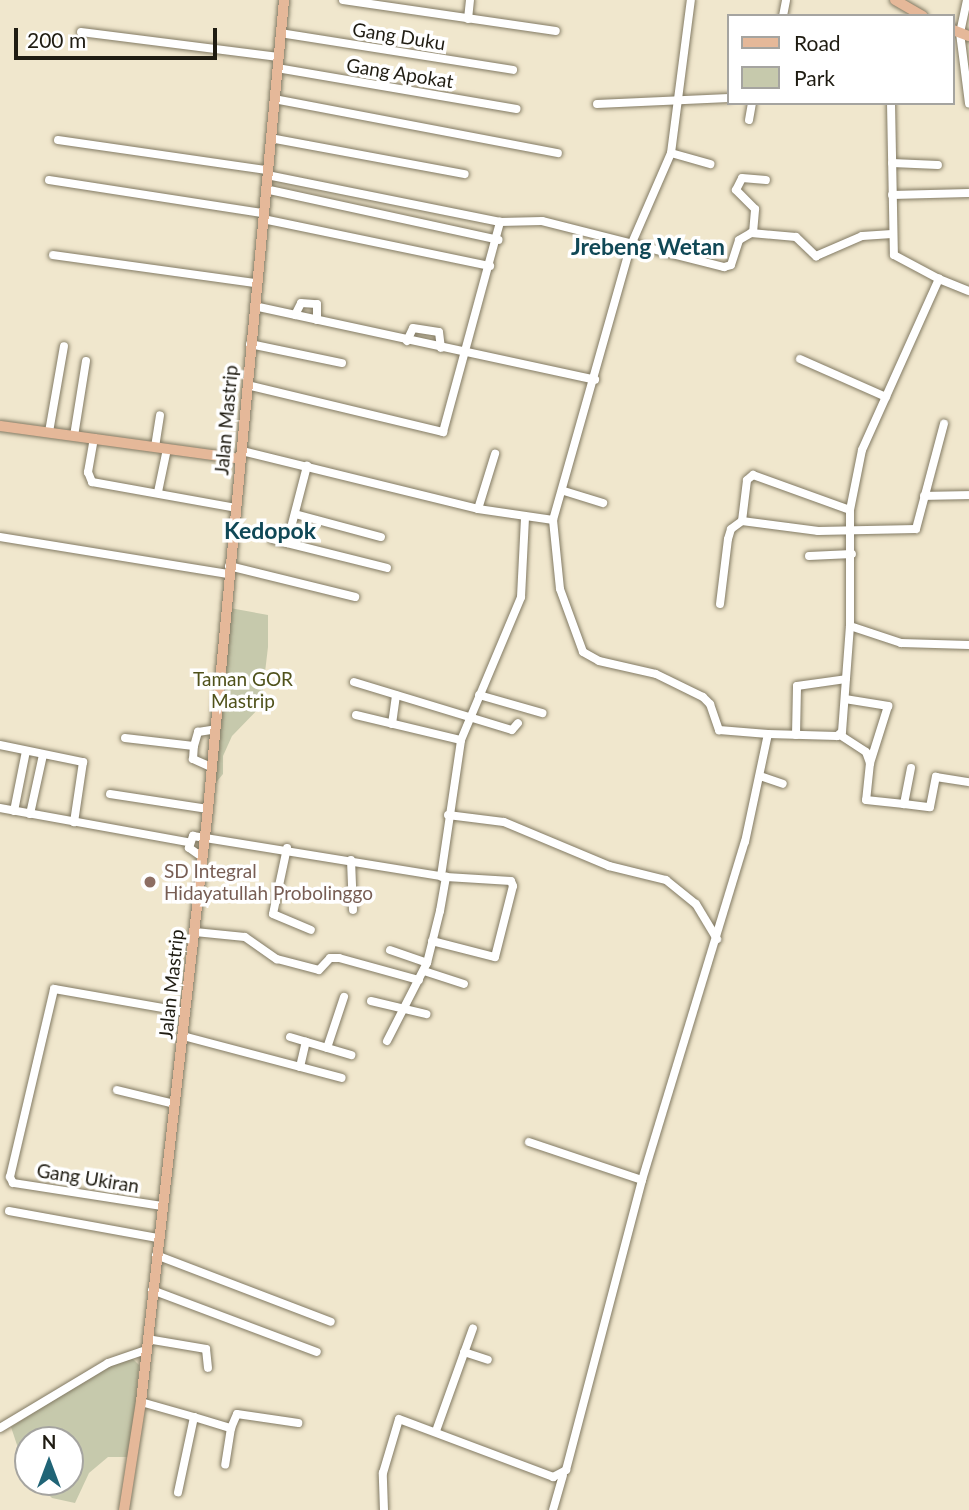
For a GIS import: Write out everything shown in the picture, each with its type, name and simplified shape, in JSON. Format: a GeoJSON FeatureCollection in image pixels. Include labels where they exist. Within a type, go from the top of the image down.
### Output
{"type":"FeatureCollection","features":[{"type":"Feature","properties":{"kind":"main road","name":"Jalan Mastrip"},"geometry":{"type":"LineString","coordinates":[[124,1510],[141,1402],[195,932],[284,0]]}},
{"type":"Feature","properties":{"kind":"main road"},"geometry":{"type":"LineString","coordinates":[[895,0],[920,14]]}},
{"type":"Feature","properties":{"kind":"main road"},"geometry":{"type":"LineString","coordinates":[[0,426],[167,449],[242,454]]}},
{"type":"Feature","properties":{"kind":"street"},"geometry":{"type":"LineString","coordinates":[[343,0],[392,4],[468,19],[556,30]]}},
{"type":"Feature","properties":{"kind":"street"},"geometry":{"type":"LineString","coordinates":[[468,19],[470,0]]}},
{"type":"Feature","properties":{"kind":"street"},"geometry":{"type":"LineString","coordinates":[[691,0],[671,153],[631,245],[564,491],[549,520],[563,603],[583,652],[599,662],[656,674],[703,696],[710,704],[719,730],[840,735],[860,745],[870,763]]}},
{"type":"Feature","properties":{"kind":"street"},"geometry":{"type":"LineString","coordinates":[[967,0],[961,33],[969,103]]}},
{"type":"Feature","properties":{"kind":"street","name":"Gang Apokat"},"geometry":{"type":"LineString","coordinates":[[80,32],[277,63],[517,109]]}},
{"type":"Feature","properties":{"kind":"street","name":"Gang Duku"},"geometry":{"type":"LineString","coordinates":[[280,33],[513,69]]}},
{"type":"Feature","properties":{"kind":"street"},"geometry":{"type":"LineString","coordinates":[[597,104],[678,97],[727,98]]}},
{"type":"Feature","properties":{"kind":"street"},"geometry":{"type":"LineString","coordinates":[[274,99],[558,153]]}},
{"type":"Feature","properties":{"kind":"street"},"geometry":{"type":"LineString","coordinates":[[749,120],[752,105]]}},
{"type":"Feature","properties":{"kind":"street"},"geometry":{"type":"LineString","coordinates":[[891,105],[894,255],[939,279],[969,291]]}},
{"type":"Feature","properties":{"kind":"street"},"geometry":{"type":"LineString","coordinates":[[270,138],[465,174]]}},
{"type":"Feature","properties":{"kind":"street"},"geometry":{"type":"LineString","coordinates":[[58,140],[267,172],[500,222],[542,221],[729,267],[739,240],[753,233],[796,237],[816,256],[862,236],[892,234]]}},
{"type":"Feature","properties":{"kind":"street"},"geometry":{"type":"LineString","coordinates":[[671,153],[710,164]]}},
{"type":"Feature","properties":{"kind":"street"},"geometry":{"type":"LineString","coordinates":[[892,163],[938,165]]}},
{"type":"Feature","properties":{"kind":"street"},"geometry":{"type":"LineString","coordinates":[[753,233],[755,209],[736,190],[742,178],[766,180]]}},
{"type":"Feature","properties":{"kind":"street"},"geometry":{"type":"LineString","coordinates":[[48,180],[263,216],[490,266]]}},
{"type":"Feature","properties":{"kind":"street"},"geometry":{"type":"LineString","coordinates":[[265,190],[498,240]]}},
{"type":"Feature","properties":{"kind":"street"},"geometry":{"type":"LineString","coordinates":[[892,195],[969,193]]}},
{"type":"Feature","properties":{"kind":"street"},"geometry":{"type":"LineString","coordinates":[[247,386],[443,432],[498,240],[500,222]]}},
{"type":"Feature","properties":{"kind":"street"},"geometry":{"type":"LineString","coordinates":[[53,255],[256,283]]}},
{"type":"Feature","properties":{"kind":"street"},"geometry":{"type":"LineString","coordinates":[[840,735],[850,626],[850,510],[862,450],[939,279]]}},
{"type":"Feature","properties":{"kind":"street"},"geometry":{"type":"LineString","coordinates":[[295,315],[300,303],[317,304],[317,320]]}},
{"type":"Feature","properties":{"kind":"street"},"geometry":{"type":"LineString","coordinates":[[254,306],[595,380]]}},
{"type":"Feature","properties":{"kind":"street"},"geometry":{"type":"LineString","coordinates":[[407,341],[413,328],[439,332],[441,348]]}},
{"type":"Feature","properties":{"kind":"street"},"geometry":{"type":"LineString","coordinates":[[250,344],[342,363]]}},
{"type":"Feature","properties":{"kind":"street"},"geometry":{"type":"LineString","coordinates":[[49,432],[64,345]]}},
{"type":"Feature","properties":{"kind":"street"},"geometry":{"type":"LineString","coordinates":[[800,359],[886,397]]}},
{"type":"Feature","properties":{"kind":"street"},"geometry":{"type":"LineString","coordinates":[[74,436],[86,361]]}},
{"type":"Feature","properties":{"kind":"street"},"geometry":{"type":"LineString","coordinates":[[155,447],[160,415]]}},
{"type":"Feature","properties":{"kind":"street"},"geometry":{"type":"LineString","coordinates":[[720,604],[728,540],[731,529],[742,521],[852,531],[916,529],[944,424]]}},
{"type":"Feature","properties":{"kind":"street"},"geometry":{"type":"LineString","coordinates":[[94,439],[88,472],[92,482],[236,508]]}},
{"type":"Feature","properties":{"kind":"street"},"geometry":{"type":"LineString","coordinates":[[158,492],[167,449]]}},
{"type":"Feature","properties":{"kind":"street"},"geometry":{"type":"LineString","coordinates":[[242,454],[307,466],[478,509],[549,520]]}},
{"type":"Feature","properties":{"kind":"street"},"geometry":{"type":"LineString","coordinates":[[478,509],[495,454]]}},
{"type":"Feature","properties":{"kind":"street"},"geometry":{"type":"LineString","coordinates":[[287,543],[307,466]]}},
{"type":"Feature","properties":{"kind":"street"},"geometry":{"type":"LineString","coordinates":[[742,521],[747,480],[753,475],[850,510]]}},
{"type":"Feature","properties":{"kind":"street"},"geometry":{"type":"LineString","coordinates":[[564,491],[603,503]]}},
{"type":"Feature","properties":{"kind":"street"},"geometry":{"type":"LineString","coordinates":[[924,496],[969,495]]}},
{"type":"Feature","properties":{"kind":"street"},"geometry":{"type":"LineString","coordinates":[[295,514],[381,537]]}},
{"type":"Feature","properties":{"kind":"street"},"geometry":{"type":"LineString","coordinates":[[387,1041],[402,1007],[425,967],[432,941],[461,740],[521,597],[525,518]]}},
{"type":"Feature","properties":{"kind":"street"},"geometry":{"type":"LineString","coordinates":[[0,537],[228,570],[355,597]]}},
{"type":"Feature","properties":{"kind":"street"},"geometry":{"type":"LineString","coordinates":[[272,539],[387,568]]}},
{"type":"Feature","properties":{"kind":"street"},"geometry":{"type":"LineString","coordinates":[[809,556],[852,555]]}},
{"type":"Feature","properties":{"kind":"street"},"geometry":{"type":"LineString","coordinates":[[850,626],[901,643],[969,645]]}},
{"type":"Feature","properties":{"kind":"street"},"geometry":{"type":"LineString","coordinates":[[796,734],[797,686],[846,679]]}},
{"type":"Feature","properties":{"kind":"street"},"geometry":{"type":"LineString","coordinates":[[354,681],[512,730],[518,723]]}},
{"type":"Feature","properties":{"kind":"street"},"geometry":{"type":"LineString","coordinates":[[392,724],[396,695]]}},
{"type":"Feature","properties":{"kind":"street"},"geometry":{"type":"LineString","coordinates":[[479,695],[542,713]]}},
{"type":"Feature","properties":{"kind":"street"},"geometry":{"type":"LineString","coordinates":[[845,699],[888,706],[870,763],[866,800],[930,807],[936,777],[969,782]]}},
{"type":"Feature","properties":{"kind":"street"},"geometry":{"type":"LineString","coordinates":[[356,715],[461,740]]}},
{"type":"Feature","properties":{"kind":"street"},"geometry":{"type":"LineString","coordinates":[[211,767],[192,759],[198,732],[216,729]]}},
{"type":"Feature","properties":{"kind":"street"},"geometry":{"type":"LineString","coordinates":[[553,1510],[642,1180],[717,939],[760,776],[768,734]]}},
{"type":"Feature","properties":{"kind":"street"},"geometry":{"type":"LineString","coordinates":[[125,738],[194,746]]}},
{"type":"Feature","properties":{"kind":"street"},"geometry":{"type":"LineString","coordinates":[[0,745],[83,762],[74,822]]}},
{"type":"Feature","properties":{"kind":"street"},"geometry":{"type":"LineString","coordinates":[[14,811],[26,751]]}},
{"type":"Feature","properties":{"kind":"street"},"geometry":{"type":"LineString","coordinates":[[30,814],[43,755]]}},
{"type":"Feature","properties":{"kind":"street"},"geometry":{"type":"LineString","coordinates":[[904,804],[911,768]]}},
{"type":"Feature","properties":{"kind":"street"},"geometry":{"type":"LineString","coordinates":[[760,776],[783,784]]}},
{"type":"Feature","properties":{"kind":"street"},"geometry":{"type":"LineString","coordinates":[[110,794],[208,809]]}},
{"type":"Feature","properties":{"kind":"street"},"geometry":{"type":"LineString","coordinates":[[0,808],[188,842]]}},
{"type":"Feature","properties":{"kind":"street"},"geometry":{"type":"LineString","coordinates":[[449,815],[504,822],[609,866],[666,880],[696,904],[717,939]]}},
{"type":"Feature","properties":{"kind":"street"},"geometry":{"type":"LineString","coordinates":[[188,842],[193,836],[204,837],[287,848],[443,877],[513,884],[495,957],[432,941]]}},
{"type":"Feature","properties":{"kind":"street"},"geometry":{"type":"LineString","coordinates":[[188,842],[193,853],[202,857]]}},
{"type":"Feature","properties":{"kind":"street"},"geometry":{"type":"LineString","coordinates":[[287,848],[273,914],[312,930]]}},
{"type":"Feature","properties":{"kind":"street"},"geometry":{"type":"LineString","coordinates":[[351,860],[353,910]]}},
{"type":"Feature","properties":{"kind":"street"},"geometry":{"type":"LineString","coordinates":[[195,932],[245,937],[279,960],[318,970],[327,960],[339,958],[419,980]]}},
{"type":"Feature","properties":{"kind":"street"},"geometry":{"type":"LineString","coordinates":[[390,950],[464,984]]}},
{"type":"Feature","properties":{"kind":"street","name":"Gang Ukiran"},"geometry":{"type":"LineString","coordinates":[[162,1206],[10,1181],[54,989],[186,1012]]}},
{"type":"Feature","properties":{"kind":"street"},"geometry":{"type":"LineString","coordinates":[[327,1048],[344,997]]}},
{"type":"Feature","properties":{"kind":"street"},"geometry":{"type":"LineString","coordinates":[[371,1001],[426,1014]]}},
{"type":"Feature","properties":{"kind":"street"},"geometry":{"type":"LineString","coordinates":[[183,1035],[342,1078]]}},
{"type":"Feature","properties":{"kind":"street"},"geometry":{"type":"LineString","coordinates":[[290,1037],[351,1055]]}},
{"type":"Feature","properties":{"kind":"street"},"geometry":{"type":"LineString","coordinates":[[300,1067],[306,1042]]}},
{"type":"Feature","properties":{"kind":"street"},"geometry":{"type":"LineString","coordinates":[[117,1090],[175,1104]]}},
{"type":"Feature","properties":{"kind":"street"},"geometry":{"type":"LineString","coordinates":[[529,1142],[642,1180]]}},
{"type":"Feature","properties":{"kind":"street"},"geometry":{"type":"LineString","coordinates":[[9,1211],[158,1238]]}},
{"type":"Feature","properties":{"kind":"street"},"geometry":{"type":"LineString","coordinates":[[156,1255],[331,1322]]}},
{"type":"Feature","properties":{"kind":"street"},"geometry":{"type":"LineString","coordinates":[[152,1290],[317,1352]]}},
{"type":"Feature","properties":{"kind":"street"},"geometry":{"type":"LineString","coordinates":[[436,1431],[473,1328]]}},
{"type":"Feature","properties":{"kind":"street"},"geometry":{"type":"LineString","coordinates":[[147,1339],[206,1349],[208,1368]]}},
{"type":"Feature","properties":{"kind":"street"},"geometry":{"type":"LineString","coordinates":[[0,1428],[108,1363],[146,1350]]}},
{"type":"Feature","properties":{"kind":"street"},"geometry":{"type":"LineString","coordinates":[[464,1352],[488,1360]]}},
{"type":"Feature","properties":{"kind":"street"},"geometry":{"type":"LineString","coordinates":[[141,1402],[231,1429]]}},
{"type":"Feature","properties":{"kind":"street"},"geometry":{"type":"LineString","coordinates":[[225,1465],[231,1429],[237,1413],[298,1423]]}},
{"type":"Feature","properties":{"kind":"street"},"geometry":{"type":"LineString","coordinates":[[178,1492],[194,1418]]}},
{"type":"Feature","properties":{"kind":"street"},"geometry":{"type":"LineString","coordinates":[[384,1510],[383,1473],[398,1420],[436,1431],[553,1477],[563,1475]]}},
{"type":"Feature","properties":{"kind":"green space","name":"Taman GOR Mastrip"},"geometry":{"type":"Polygon","coordinates":[[[230,608],[268,615],[268,647],[261,706],[232,736],[223,756],[223,774],[213,786],[230,608]]]}},
{"type":"Feature","properties":{"kind":"green space"},"geometry":{"type":"Polygon","coordinates":[[[131,1357],[139,1365],[131,1457],[108,1457],[89,1473],[84,1484],[84,1426],[14,1426],[14,1436],[11,1427],[114,1362],[131,1357]]]}},
{"type":"Feature","properties":{"kind":"green space"},"geometry":{"type":"Polygon","coordinates":[[[50,1496],[78,1496],[75,1503],[50,1496]]]}},
{"type":"Feature","properties":{"kind":"place","name":"SD Integral Hidayatullah Probolinggo"},"geometry":{"type":"Point","coordinates":[150,882]}},
{"type":"Feature","properties":{"kind":"district","name":"Jrebeng Wetan"},"geometry":{"type":"Point","coordinates":[648,246]}},
{"type":"Feature","properties":{"kind":"district","name":"Kedopok"},"geometry":{"type":"Point","coordinates":[270,530]}}]}
